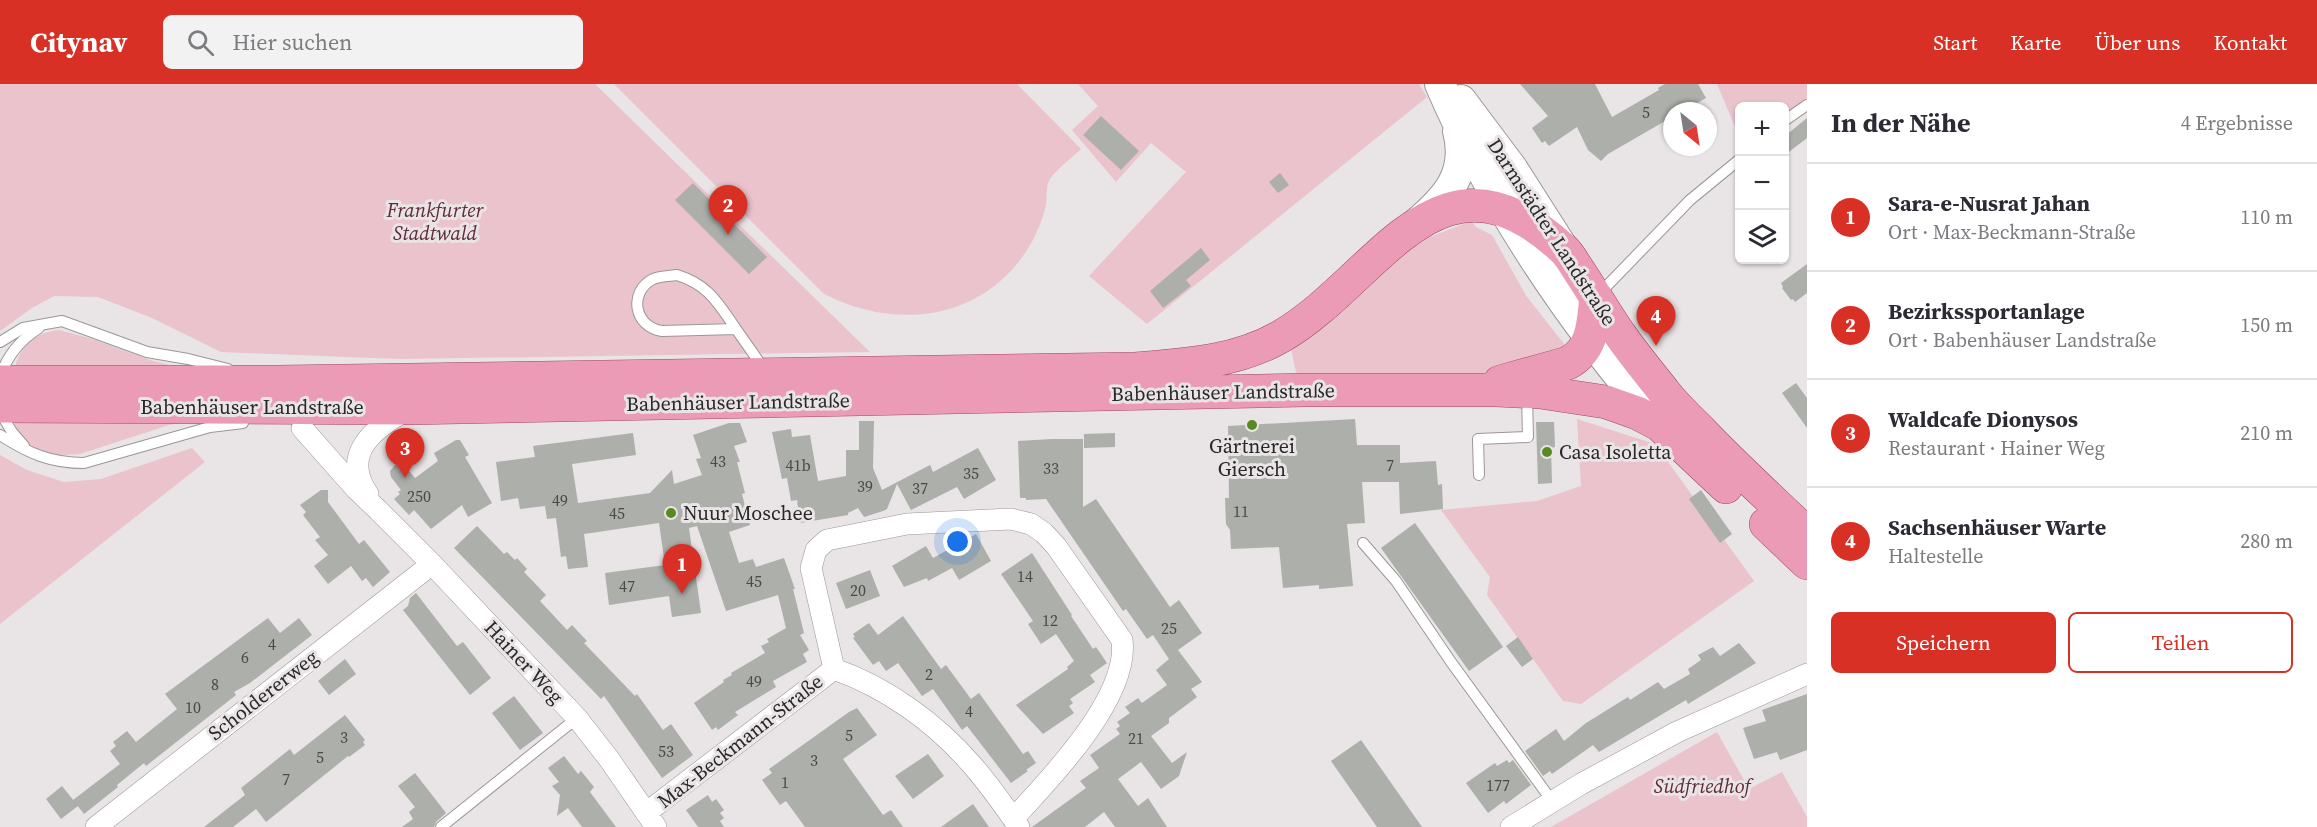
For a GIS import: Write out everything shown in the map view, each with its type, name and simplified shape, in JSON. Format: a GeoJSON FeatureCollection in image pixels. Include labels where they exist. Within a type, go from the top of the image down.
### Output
{"type":"FeatureCollection","features":[{"type":"Feature","properties":{"kind":"main road","name":"Darmstädter Landstraße"},"geometry":{"type":"LineString","coordinates":[[1440,84],[1503,208],[1590,339],[1660,425],[1807,563]]}},
{"type":"Feature","properties":{"kind":"main road","name":"Darmstädter Landstraße"},"geometry":{"type":"LineString","coordinates":[[1449,84],[1502,153],[1621,337],[1668,397],[1731,462],[1807,534]]}},
{"type":"Feature","properties":{"kind":"main road","name":"Babenhäuser Landstraße"},"geometry":{"type":"LineString","coordinates":[[0,382],[278,382],[1136,369],[1182,366],[1236,355],[1278,338],[1298,326],[1434,209],[1451,187],[1461,161],[1461,141],[1455,117]]}},
{"type":"Feature","properties":{"kind":"main road","name":"Babenhäuser Landstraße"},"geometry":{"type":"LineString","coordinates":[[1411,227],[1442,212],[1462,207],[1503,208],[1538,229],[1565,250]]}},
{"type":"Feature","properties":{"kind":"main road"},"geometry":{"type":"LineString","coordinates":[[1475,389],[1568,363],[1583,352],[1590,339],[1596,297]]}},
{"type":"Feature","properties":{"kind":"main road"},"geometry":{"type":"LineString","coordinates":[[1298,326],[1287,338],[1282,348],[1287,369],[1293,380],[1305,390]]}},
{"type":"Feature","properties":{"kind":"main road","name":"Darmstädter Landstraße"},"geometry":{"type":"LineString","coordinates":[[1475,389],[1527,392],[1606,402],[1637,413],[1660,425]]}},
{"type":"Feature","properties":{"kind":"main road","name":"Babenhäuser Landstraße"},"geometry":{"type":"LineString","coordinates":[[0,406],[398,415],[1305,390],[1475,389]]}},
{"type":"Feature","properties":{"kind":"street","name":"Hainer Weg"},"geometry":{"type":"LineString","coordinates":[[378,510],[359,482],[358,464],[362,448],[372,433],[398,415]]}},
{"type":"Feature","properties":{"kind":"street","name":"Hainer Weg"},"geometry":{"type":"LineString","coordinates":[[302,424],[356,489],[432,564],[577,718],[609,759],[651,820]]}},
{"type":"Feature","properties":{"kind":"street","name":"Max-Beckmann-Straße"},"geometry":{"type":"LineString","coordinates":[[1011,519],[1031,524],[1044,533],[1056,546],[1122,640],[1123,651],[1116,680],[1083,736],[1016,823],[972,765],[926,721],[876,688],[834,669],[811,568],[816,550],[834,537],[907,524],[1011,519]]}},
{"type":"Feature","properties":{"kind":"street","name":"Scholdererweg"},"geometry":{"type":"LineString","coordinates":[[96,827],[432,564]]}},
{"type":"Feature","properties":{"kind":"street","name":"Max-Beckmann-Straße"},"geometry":{"type":"LineString","coordinates":[[651,820],[834,669]]}},
{"type":"Feature","properties":{"kind":"street"},"geometry":{"type":"LineString","coordinates":[[1512,827],[1552,801],[1677,732],[1807,674]]}},
{"type":"Feature","properties":{"kind":"lane"},"geometry":{"type":"LineString","coordinates":[[1789,118],[1807,105]]}},
{"type":"Feature","properties":{"kind":"lane"},"geometry":{"type":"LineString","coordinates":[[1596,297],[1690,200],[1735,163]]}},
{"type":"Feature","properties":{"kind":"lane"},"geometry":{"type":"LineString","coordinates":[[736,329],[651,329],[644,323],[637,309],[637,299],[644,286],[655,278],[677,275],[694,280],[708,290],[736,329],[768,374]]}},
{"type":"Feature","properties":{"kind":"lane"},"geometry":{"type":"LineString","coordinates":[[0,342],[23,328],[62,321],[147,351],[188,358],[278,382]]}},
{"type":"Feature","properties":{"kind":"lane"},"geometry":{"type":"LineString","coordinates":[[0,377],[4,364],[13,350],[29,334],[44,325]]}},
{"type":"Feature","properties":{"kind":"lane"},"geometry":{"type":"LineString","coordinates":[[1479,475],[1478,439],[1528,437],[1527,392]]}},
{"type":"Feature","properties":{"kind":"lane"},"geometry":{"type":"LineString","coordinates":[[0,412],[12,432],[32,453]]}},
{"type":"Feature","properties":{"kind":"lane"},"geometry":{"type":"LineString","coordinates":[[364,421],[398,415]]}},
{"type":"Feature","properties":{"kind":"lane"},"geometry":{"type":"LineString","coordinates":[[0,435],[43,459],[65,463],[84,463],[210,427],[254,422]]}},
{"type":"Feature","properties":{"kind":"lane"},"geometry":{"type":"LineString","coordinates":[[1363,543],[1396,581],[1451,662],[1552,801]]}},
{"type":"Feature","properties":{"kind":"lane"},"geometry":{"type":"LineString","coordinates":[[441,827],[577,718]]}},
{"type":"Feature","properties":{"kind":"green space","name":"Frankfurter Stadtwald"},"geometry":{"type":"Polygon","coordinates":[[[0,84],[595,84],[870,352],[399,359],[221,352],[152,318],[98,297],[54,296],[32,308],[0,331],[0,84]]]}},
{"type":"Feature","properties":{"kind":"green space"},"geometry":{"type":"Polygon","coordinates":[[[614,84],[1017,84],[1081,149],[1051,177],[1047,186],[1044,213],[1034,238],[1016,265],[994,286],[969,302],[942,311],[913,315],[883,313],[853,306],[824,294],[614,84]]]}},
{"type":"Feature","properties":{"kind":"green space"},"geometry":{"type":"Polygon","coordinates":[[[1078,84],[1419,84],[1427,97],[1147,324],[1089,276],[1186,172],[1151,143],[1116,182],[1072,130],[1098,106],[1078,84]]]}},
{"type":"Feature","properties":{"kind":"green space"},"geometry":{"type":"Polygon","coordinates":[[[1717,84],[1807,84],[1807,98],[1789,112],[1789,102],[1735,102],[1735,127],[1717,84]]]}},
{"type":"Feature","properties":{"kind":"green space"},"geometry":{"type":"Polygon","coordinates":[[[1471,221],[1476,227],[1492,235],[1527,297],[1569,350],[1558,362],[1483,373],[1395,380],[1314,383],[1296,372],[1291,349],[1385,267],[1420,241],[1471,221]]]}},
{"type":"Feature","properties":{"kind":"green space"},"geometry":{"type":"Polygon","coordinates":[[[59,330],[174,366],[15,366],[31,341],[51,331],[59,330]]]}},
{"type":"Feature","properties":{"kind":"green space"},"geometry":{"type":"Polygon","coordinates":[[[15,414],[207,419],[169,425],[80,454],[47,456],[23,442],[15,427],[15,414]]]}},
{"type":"Feature","properties":{"kind":"green space"},"geometry":{"type":"Polygon","coordinates":[[[1577,419],[1655,444],[1754,581],[1581,704],[1563,701],[1487,595],[1490,577],[1441,510],[1537,501],[1581,486],[1577,419]]]}},
{"type":"Feature","properties":{"kind":"green space"},"geometry":{"type":"Polygon","coordinates":[[[192,448],[205,462],[0,624],[0,455],[27,470],[64,482],[101,479],[192,448]]]}},
{"type":"Feature","properties":{"kind":"green space","name":"Südfriedhof"},"geometry":{"type":"Polygon","coordinates":[[[1717,732],[1749,789],[1782,772],[1807,817],[1807,827],[1551,827],[1717,732]]]}},
{"type":"Feature","properties":{"kind":"building"},"geometry":{"type":"Polygon","coordinates":[[[1520,84],[1595,84],[1612,117],[1659,90],[1658,88],[1665,84],[1698,84],[1706,98],[1699,102],[1663,102],[1663,122],[1608,154],[1601,161],[1588,150],[1577,127],[1549,146],[1545,141],[1542,143],[1532,128],[1548,116],[1520,84]]]}},
{"type":"Feature","properties":{"kind":"building"},"geometry":{"type":"Polygon","coordinates":[[[1101,116],[1139,151],[1121,170],[1083,135],[1101,116]]]}},
{"type":"Feature","properties":{"kind":"building"},"geometry":{"type":"Polygon","coordinates":[[[1807,118],[1807,138],[1789,152],[1789,133],[1807,118]]]}},
{"type":"Feature","properties":{"kind":"building"},"geometry":{"type":"Polygon","coordinates":[[[1280,173],[1289,185],[1278,193],[1269,182],[1280,173]]]}},
{"type":"Feature","properties":{"kind":"building"},"geometry":{"type":"Polygon","coordinates":[[[693,183],[767,257],[749,274],[675,200],[693,183]]]}},
{"type":"Feature","properties":{"kind":"building"},"geometry":{"type":"Polygon","coordinates":[[[1201,248],[1210,260],[1186,280],[1191,286],[1163,308],[1150,291],[1201,248]]]}},
{"type":"Feature","properties":{"kind":"building"},"geometry":{"type":"Polygon","coordinates":[[[1807,264],[1807,293],[1795,302],[1782,288],[1781,283],[1807,264]]]}},
{"type":"Feature","properties":{"kind":"building"},"geometry":{"type":"Polygon","coordinates":[[[1796,383],[1807,398],[1807,428],[1782,393],[1796,383]]]}},
{"type":"Feature","properties":{"kind":"building"},"geometry":{"type":"Polygon","coordinates":[[[1355,419],[1357,445],[1400,445],[1400,463],[1436,461],[1438,485],[1442,484],[1443,509],[1400,514],[1399,482],[1362,482],[1365,523],[1347,524],[1353,586],[1319,589],[1319,585],[1283,588],[1279,547],[1231,549],[1230,530],[1226,524],[1225,498],[1229,498],[1228,426],[1355,419]]]}},
{"type":"Feature","properties":{"kind":"building"},"geometry":{"type":"Polygon","coordinates":[[[859,421],[874,421],[873,468],[882,490],[930,465],[933,472],[978,448],[996,480],[964,499],[957,487],[911,510],[897,484],[887,509],[883,511],[864,517],[858,508],[848,515],[800,523],[797,500],[791,501],[787,478],[782,479],[772,432],[791,429],[792,437],[810,435],[818,481],[846,476],[846,450],[859,450],[859,421]]]}},
{"type":"Feature","properties":{"kind":"building"},"geometry":{"type":"Polygon","coordinates":[[[1536,422],[1554,422],[1555,447],[1551,448],[1552,483],[1538,484],[1536,422]]]}},
{"type":"Feature","properties":{"kind":"building"},"geometry":{"type":"Polygon","coordinates":[[[729,423],[740,423],[747,442],[734,446],[740,462],[737,462],[745,493],[742,494],[750,525],[729,532],[739,563],[753,559],[756,567],[784,558],[795,589],[793,589],[804,633],[800,635],[809,650],[803,654],[807,662],[773,681],[776,687],[735,712],[738,715],[718,730],[716,727],[712,730],[694,703],[724,682],[723,680],[732,675],[731,673],[765,653],[761,646],[769,642],[767,639],[786,628],[778,595],[726,611],[697,526],[689,528],[701,613],[672,617],[669,596],[609,605],[605,573],[665,565],[659,523],[584,534],[588,567],[568,569],[566,556],[561,557],[556,518],[547,519],[545,506],[520,509],[518,498],[501,501],[496,462],[535,457],[533,446],[633,433],[636,455],[572,464],[578,503],[650,493],[672,470],[674,484],[702,475],[696,459],[701,458],[693,435],[729,423]]]}},
{"type":"Feature","properties":{"kind":"building"},"geometry":{"type":"Polygon","coordinates":[[[1115,433],[1115,447],[1084,448],[1084,434],[1115,433]]]}},
{"type":"Feature","properties":{"kind":"building"},"geometry":{"type":"Polygon","coordinates":[[[1083,439],[1083,507],[1096,499],[1170,607],[1179,600],[1202,633],[1178,650],[1202,682],[1191,689],[1197,697],[1169,718],[1169,723],[1151,736],[1172,763],[1187,752],[1179,776],[1161,789],[1141,762],[1118,779],[1138,806],[1148,798],[1167,827],[1115,827],[1104,812],[1085,827],[1032,827],[1086,788],[1080,781],[1099,768],[1090,755],[1120,734],[1116,729],[1120,726],[1117,722],[1130,713],[1125,707],[1138,698],[1142,703],[1167,685],[1156,670],[1169,659],[1153,635],[1147,639],[1126,609],[1123,611],[1046,499],[1020,498],[1018,441],[1083,439]]]}},
{"type":"Feature","properties":{"kind":"building"},"geometry":{"type":"Polygon","coordinates":[[[460,440],[469,455],[465,457],[492,503],[468,517],[462,505],[431,529],[414,510],[409,515],[394,499],[401,490],[391,477],[390,471],[395,465],[403,464],[415,478],[438,461],[434,453],[460,440]]]}},
{"type":"Feature","properties":{"kind":"building"},"geometry":{"type":"Polygon","coordinates":[[[321,490],[328,490],[328,502],[359,544],[364,540],[390,572],[373,587],[366,578],[362,581],[351,566],[328,584],[314,566],[328,555],[315,540],[320,537],[303,515],[306,512],[300,505],[321,490]]]}},
{"type":"Feature","properties":{"kind":"building"},"geometry":{"type":"Polygon","coordinates":[[[1701,490],[1732,534],[1720,543],[1689,499],[1701,490]]]}},
{"type":"Feature","properties":{"kind":"building"},"geometry":{"type":"Polygon","coordinates":[[[1415,523],[1503,647],[1469,671],[1381,548],[1415,523]]]}},
{"type":"Feature","properties":{"kind":"building"},"geometry":{"type":"Polygon","coordinates":[[[477,526],[504,554],[507,552],[515,560],[517,558],[527,569],[524,572],[546,595],[540,601],[567,630],[572,625],[587,641],[584,643],[635,696],[637,694],[663,730],[671,724],[693,755],[662,778],[604,696],[601,699],[454,548],[477,526]]]}},
{"type":"Feature","properties":{"kind":"building"},"geometry":{"type":"Polygon","coordinates":[[[976,534],[991,561],[959,580],[952,568],[928,581],[927,578],[904,587],[892,566],[926,546],[933,558],[976,534]]]}},
{"type":"Feature","properties":{"kind":"building"},"geometry":{"type":"Polygon","coordinates":[[[1032,553],[1093,649],[1096,647],[1107,663],[1090,675],[1095,682],[1070,699],[1073,703],[1069,706],[1074,713],[1043,734],[1016,705],[1068,669],[1067,667],[1074,661],[1056,634],[1041,644],[1028,624],[1033,621],[1001,574],[1032,553]]]}},
{"type":"Feature","properties":{"kind":"building"},"geometry":{"type":"Polygon","coordinates":[[[870,570],[880,596],[846,609],[836,583],[870,570]]]}},
{"type":"Feature","properties":{"kind":"building"},"geometry":{"type":"Polygon","coordinates":[[[416,593],[457,646],[463,642],[491,678],[470,695],[403,610],[416,593]]]}},
{"type":"Feature","properties":{"kind":"building"},"geometry":{"type":"Polygon","coordinates":[[[903,616],[941,669],[946,665],[971,699],[979,693],[1023,754],[1028,751],[1036,763],[1026,770],[1028,771],[1011,783],[967,726],[962,730],[933,689],[922,696],[898,663],[886,671],[879,661],[873,665],[853,638],[855,637],[853,634],[869,623],[878,635],[903,616]]]}},
{"type":"Feature","properties":{"kind":"building"},"geometry":{"type":"Polygon","coordinates":[[[268,618],[280,633],[299,618],[312,635],[250,683],[234,692],[236,695],[146,766],[144,763],[84,814],[73,800],[120,764],[110,751],[116,746],[113,742],[127,731],[136,742],[177,709],[165,694],[268,618]]]}},
{"type":"Feature","properties":{"kind":"building"},"geometry":{"type":"Polygon","coordinates":[[[1518,637],[1533,659],[1522,667],[1506,646],[1518,637]]]}},
{"type":"Feature","properties":{"kind":"building"},"geometry":{"type":"Polygon","coordinates":[[[1739,643],[1756,663],[1688,704],[1686,700],[1599,752],[1593,745],[1552,774],[1550,771],[1543,776],[1525,751],[1556,729],[1564,741],[1586,723],[1628,697],[1630,700],[1658,682],[1664,689],[1690,674],[1688,669],[1701,660],[1698,655],[1713,647],[1720,656],[1739,643]]]}},
{"type":"Feature","properties":{"kind":"building"},"geometry":{"type":"Polygon","coordinates":[[[345,659],[356,674],[329,695],[318,681],[345,659]]]}},
{"type":"Feature","properties":{"kind":"building"},"geometry":{"type":"Polygon","coordinates":[[[1807,694],[1807,750],[1780,760],[1777,752],[1754,759],[1743,728],[1766,721],[1762,710],[1807,694]]]}},
{"type":"Feature","properties":{"kind":"building"},"geometry":{"type":"Polygon","coordinates":[[[514,696],[543,733],[520,750],[492,713],[514,696]]]}},
{"type":"Feature","properties":{"kind":"building"},"geometry":{"type":"Polygon","coordinates":[[[857,708],[877,735],[843,759],[883,815],[891,810],[903,827],[805,827],[786,801],[780,805],[762,780],[772,773],[769,769],[857,708]]]}},
{"type":"Feature","properties":{"kind":"building"},"geometry":{"type":"Polygon","coordinates":[[[345,715],[365,740],[363,742],[365,745],[266,822],[256,809],[233,827],[204,827],[245,795],[241,788],[290,749],[294,755],[345,715]]]}},
{"type":"Feature","properties":{"kind":"building"},"geometry":{"type":"Polygon","coordinates":[[[1361,740],[1422,827],[1377,827],[1331,761],[1361,740]]]}},
{"type":"Feature","properties":{"kind":"building"},"geometry":{"type":"Polygon","coordinates":[[[928,754],[944,776],[913,799],[895,776],[928,754]]]}},
{"type":"Feature","properties":{"kind":"building"},"geometry":{"type":"Polygon","coordinates":[[[564,756],[578,774],[581,771],[594,787],[590,792],[616,827],[582,827],[568,808],[557,816],[560,795],[552,786],[559,782],[548,768],[564,756]]]}},
{"type":"Feature","properties":{"kind":"building"},"geometry":{"type":"Polygon","coordinates":[[[1507,760],[1509,763],[1513,760],[1531,785],[1506,804],[1504,801],[1488,813],[1466,783],[1495,763],[1497,766],[1507,760]]]}},
{"type":"Feature","properties":{"kind":"building"},"geometry":{"type":"Polygon","coordinates":[[[415,773],[446,813],[434,827],[402,827],[413,819],[409,812],[415,807],[398,786],[415,773]]]}},
{"type":"Feature","properties":{"kind":"building"},"geometry":{"type":"Polygon","coordinates":[[[62,786],[78,806],[61,819],[46,799],[62,786]]]}},
{"type":"Feature","properties":{"kind":"building"},"geometry":{"type":"Polygon","coordinates":[[[708,795],[712,802],[716,799],[724,810],[720,813],[724,818],[720,821],[724,827],[698,827],[686,810],[708,795]]]}},
{"type":"Feature","properties":{"kind":"building"},"geometry":{"type":"Polygon","coordinates":[[[973,804],[989,827],[941,827],[973,804]]]}},
{"type":"Feature","properties":{"kind":"place","name":"Bezirkssportanlage"},"geometry":{"type":"Point","coordinates":[728,235]}},
{"type":"Feature","properties":{"kind":"place","name":"Sachsenhäuser Warte"},"geometry":{"type":"Point","coordinates":[1656,346]}},
{"type":"Feature","properties":{"kind":"place","name":"Gärtnerei Giersch"},"geometry":{"type":"Point","coordinates":[1252,425]}},
{"type":"Feature","properties":{"kind":"place","name":"Casa Isoletta"},"geometry":{"type":"Point","coordinates":[1547,452]}},
{"type":"Feature","properties":{"kind":"place","name":"Waldcafe Dionysos"},"geometry":{"type":"Point","coordinates":[405,478]}},
{"type":"Feature","properties":{"kind":"place","name":"Nuur Moschee"},"geometry":{"type":"Point","coordinates":[671,513]}},
{"type":"Feature","properties":{"kind":"place","name":"Sara-e-Nusrat Jahan"},"geometry":{"type":"Point","coordinates":[682,594]}}]}
